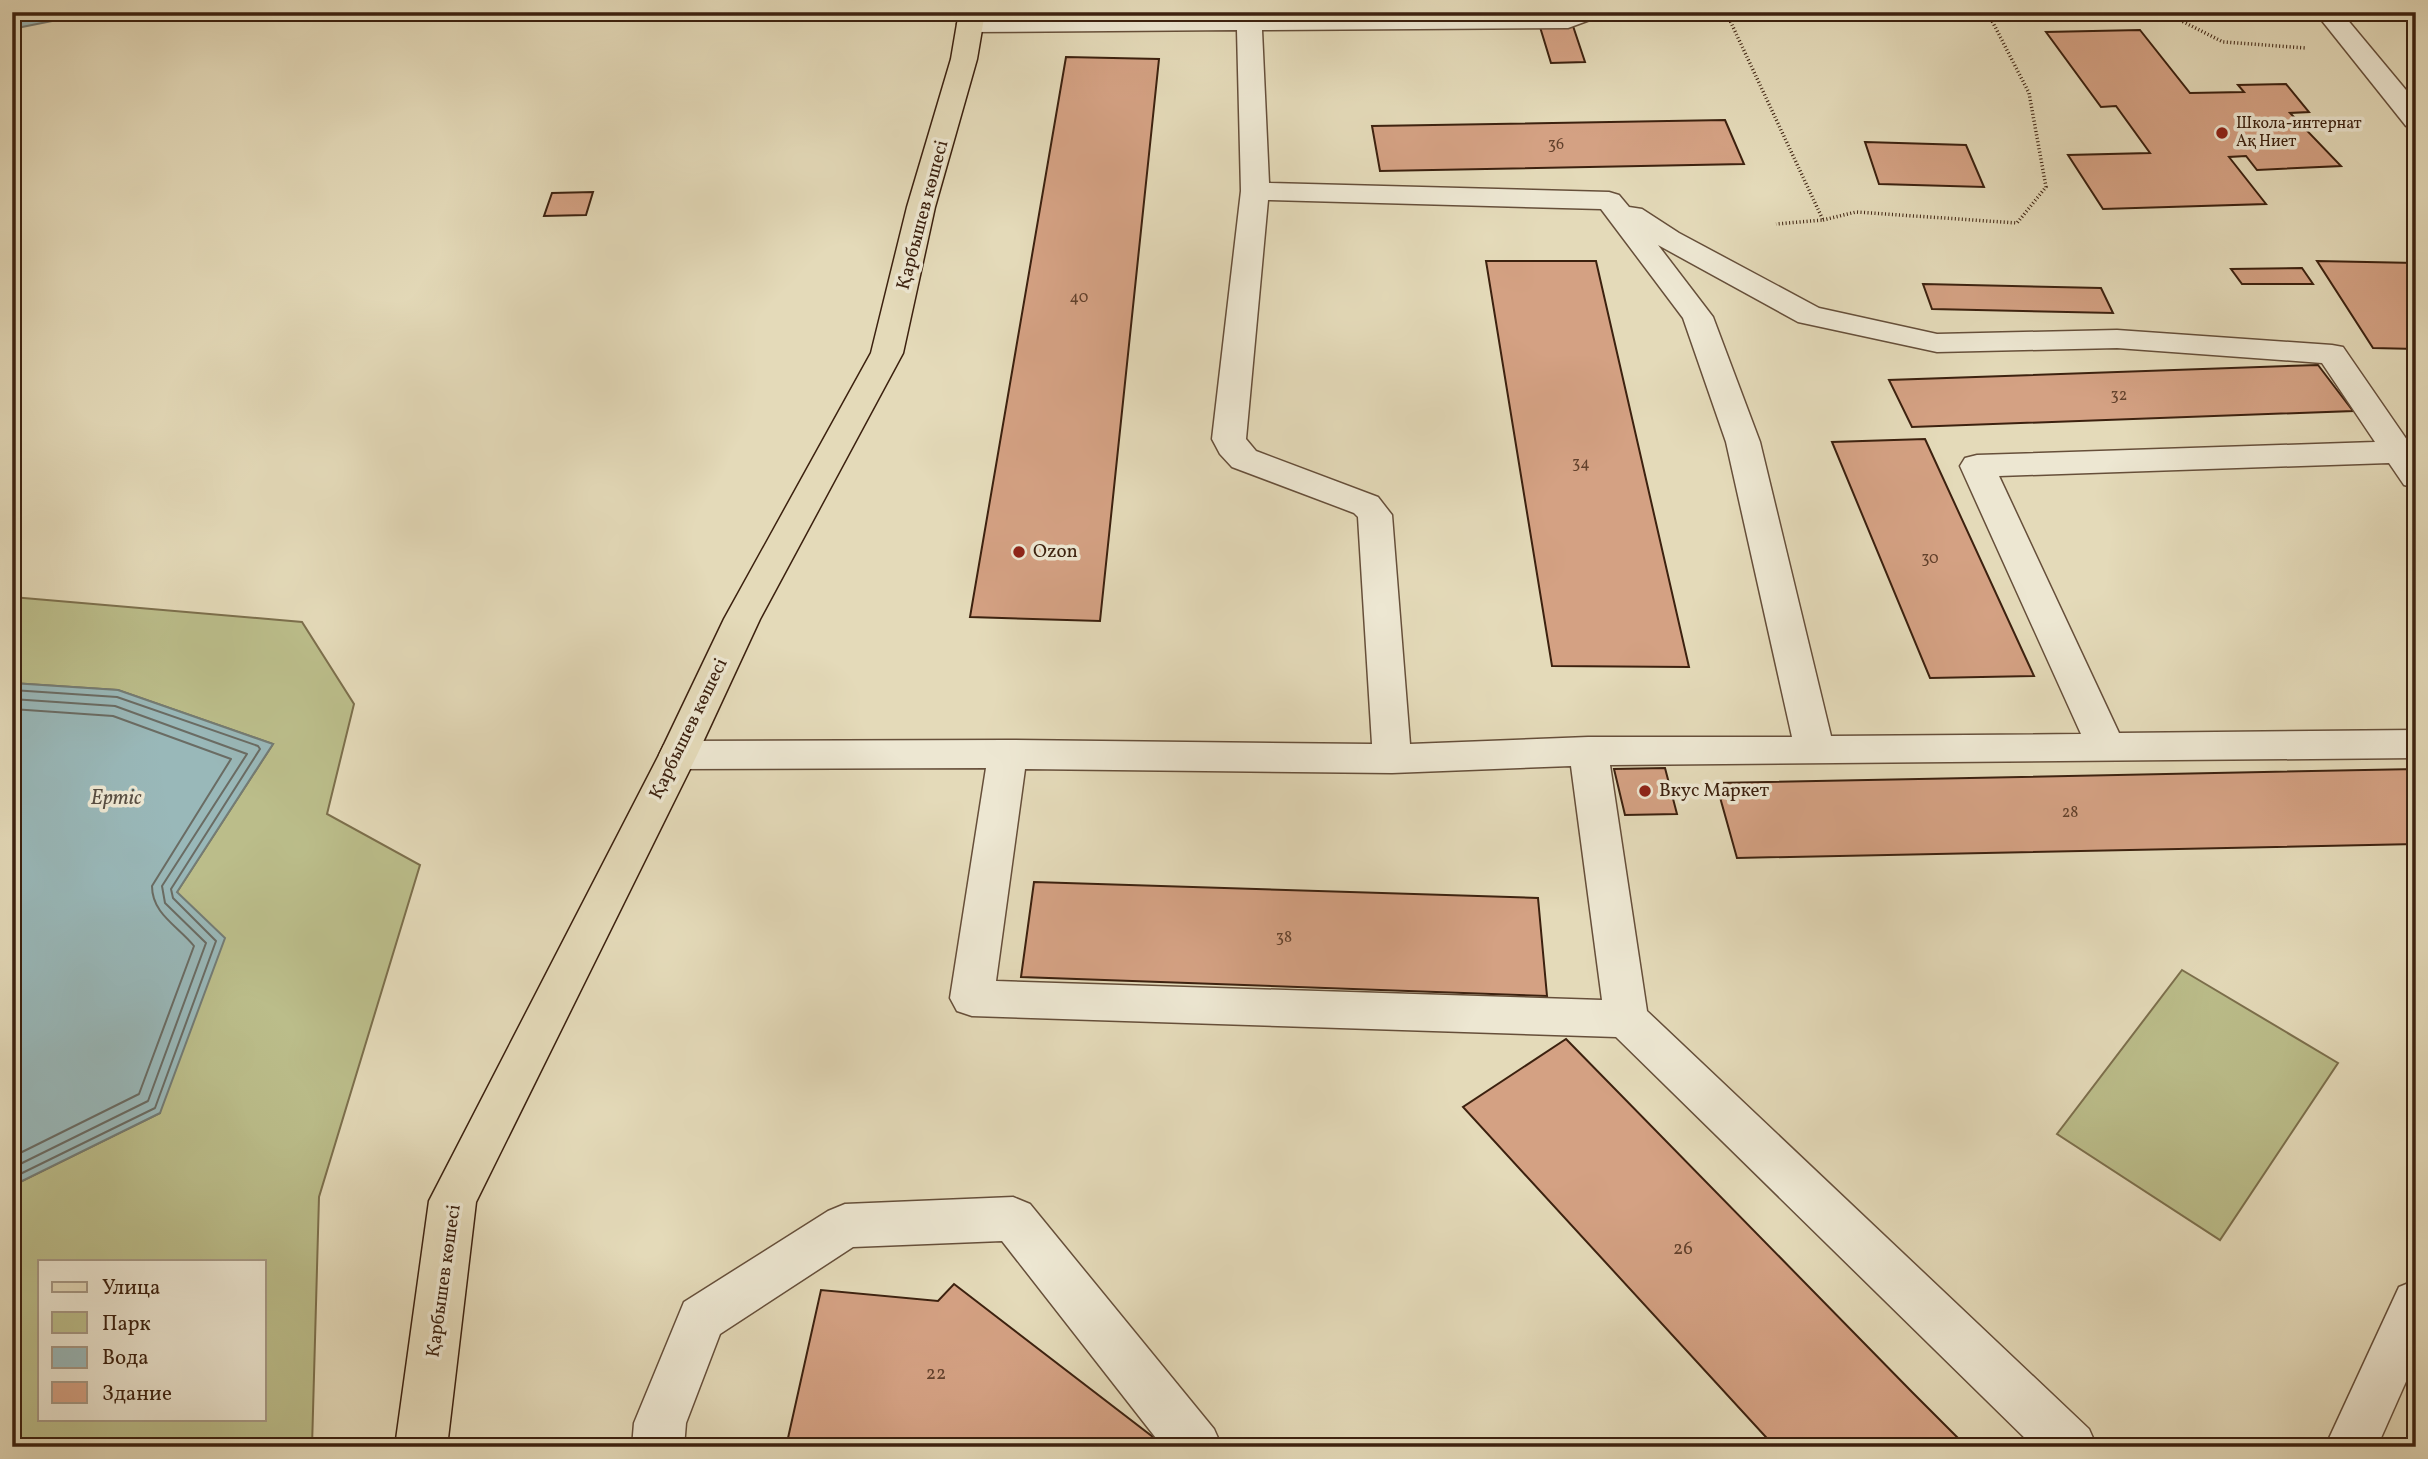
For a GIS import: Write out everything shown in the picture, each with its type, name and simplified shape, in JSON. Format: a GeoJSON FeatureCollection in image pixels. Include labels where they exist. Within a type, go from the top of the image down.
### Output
{"type":"FeatureCollection","features":[{"type":"Feature","properties":{"kind":"main road","name":"Қарбышев көшесі"},"geometry":{"type":"LineString","coordinates":[[421,1447],[453,1201],[678,755],[742,619],[887,353],[921,207],[964,59],[971,18]]}},
{"type":"Feature","properties":{"kind":"street"},"geometry":{"type":"LineString","coordinates":[[971,18],[1568,20],[1589,12]]}},
{"type":"Feature","properties":{"kind":"street"},"geometry":{"type":"LineString","coordinates":[[2327,12],[2416,120]]}},
{"type":"Feature","properties":{"kind":"street"},"geometry":{"type":"LineString","coordinates":[[1249,17],[1255,191],[1229,439],[1232,447],[1244,459],[1366,505],[1376,515],[1392,759]]}},
{"type":"Feature","properties":{"kind":"street"},"geometry":{"type":"LineString","coordinates":[[1255,191],[1609,201],[1669,239],[1809,315],[1937,343],[2117,339],[2332,354],[2407,464]]}},
{"type":"Feature","properties":{"kind":"street"},"geometry":{"type":"LineString","coordinates":[[1609,201],[1698,317],[1743,442],[1815,751]]}},
{"type":"Feature","properties":{"kind":"street"},"geometry":{"type":"LineString","coordinates":[[2106,748],[1977,466],[2407,464]]}},
{"type":"Feature","properties":{"kind":"street"},"geometry":{"type":"LineString","coordinates":[[678,755],[1009,754],[1392,759],[1588,751],[2416,744]]}},
{"type":"Feature","properties":{"kind":"street"},"geometry":{"type":"LineString","coordinates":[[1588,751],[1626,1019],[2071,1447]]}},
{"type":"Feature","properties":{"kind":"street"},"geometry":{"type":"LineString","coordinates":[[1009,754],[972,998],[1122,1005],[1626,1019]]}},
{"type":"Feature","properties":{"kind":"street"},"geometry":{"type":"LineString","coordinates":[[657,1447],[660,1423],[701,1318],[845,1226],[1013,1219],[1196,1447]]}},
{"type":"Feature","properties":{"kind":"street"},"geometry":{"type":"LineString","coordinates":[[2351,1447],[2416,1303]]}},
{"type":"Feature","properties":{"kind":"path"},"geometry":{"type":"LineString","coordinates":[[1726,12],[1823,220]]}},
{"type":"Feature","properties":{"kind":"path"},"geometry":{"type":"LineString","coordinates":[[1776,224],[1823,220],[1856,212],[2017,223],[2046,187],[2029,93],[1989,15],[2075,12]]}},
{"type":"Feature","properties":{"kind":"path"},"geometry":{"type":"LineString","coordinates":[[2164,12],[2223,42],[2359,51]]}},
{"type":"Feature","properties":{"kind":"green space"},"geometry":{"type":"Polygon","coordinates":[[[12,597],[302,622],[354,704],[327,814],[420,865],[319,1197],[312,1447],[12,1447],[12,1186],[160,1113],[177,892],[273,744],[118,690],[12,683],[12,597]]]}},
{"type":"Feature","properties":{"kind":"green space"},"geometry":{"type":"Polygon","coordinates":[[[2182,970],[2338,1063],[2220,1240],[2057,1134],[2182,970]]]}},
{"type":"Feature","properties":{"kind":"water"},"geometry":{"type":"Polygon","coordinates":[[[12,12],[97,12],[12,29],[12,12]]]}},
{"type":"Feature","properties":{"kind":"water","name":"Ертіс"},"geometry":{"type":"Polygon","coordinates":[[[12,683],[118,690],[273,744],[177,892],[225,938],[160,1113],[12,1186],[12,683]]]}},
{"type":"Feature","properties":{"kind":"building"},"geometry":{"type":"Polygon","coordinates":[[[1573,26],[1585,62],[1551,63],[1540,27],[1573,26]]]}},
{"type":"Feature","properties":{"kind":"building","name":"Школа-интернат Ақ Ниет"},"geometry":{"type":"Polygon","coordinates":[[[2140,30],[2190,93],[2244,92],[2238,85],[2286,84],[2309,112],[2290,113],[2341,166],[2257,170],[2246,156],[2229,157],[2266,204],[2103,209],[2068,155],[2150,153],[2116,106],[2101,107],[2046,32],[2140,30]]]}},
{"type":"Feature","properties":{"kind":"building"},"geometry":{"type":"Polygon","coordinates":[[[1066,57],[1159,59],[1100,621],[970,617],[1066,57]]]}},
{"type":"Feature","properties":{"kind":"building"},"geometry":{"type":"Polygon","coordinates":[[[1725,120],[1744,164],[1380,171],[1372,126],[1725,120]]]}},
{"type":"Feature","properties":{"kind":"building"},"geometry":{"type":"Polygon","coordinates":[[[1865,142],[1966,145],[1984,187],[1879,184],[1865,142]]]}},
{"type":"Feature","properties":{"kind":"building"},"geometry":{"type":"Polygon","coordinates":[[[593,192],[586,215],[544,216],[552,193],[593,192]]]}},
{"type":"Feature","properties":{"kind":"building"},"geometry":{"type":"Polygon","coordinates":[[[1486,261],[1596,261],[1689,667],[1552,666],[1486,261]]]}},
{"type":"Feature","properties":{"kind":"building"},"geometry":{"type":"Polygon","coordinates":[[[2317,261],[2416,263],[2416,349],[2373,348],[2317,261]]]}},
{"type":"Feature","properties":{"kind":"building"},"geometry":{"type":"Polygon","coordinates":[[[2302,268],[2313,284],[2242,284],[2231,269],[2302,268]]]}},
{"type":"Feature","properties":{"kind":"building"},"geometry":{"type":"Polygon","coordinates":[[[1923,284],[2101,288],[2113,313],[1932,309],[1923,284]]]}},
{"type":"Feature","properties":{"kind":"building"},"geometry":{"type":"Polygon","coordinates":[[[2318,365],[2353,411],[1912,427],[1889,380],[2318,365]]]}},
{"type":"Feature","properties":{"kind":"building"},"geometry":{"type":"Polygon","coordinates":[[[1925,439],[2034,676],[1930,678],[1832,442],[1925,439]]]}},
{"type":"Feature","properties":{"kind":"building","name":"Вкус Маркет"},"geometry":{"type":"Polygon","coordinates":[[[1665,768],[1677,814],[1625,815],[1614,769],[1665,768]]]}},
{"type":"Feature","properties":{"kind":"building"},"geometry":{"type":"Polygon","coordinates":[[[2416,769],[2416,844],[1737,858],[1716,783],[2416,769]]]}},
{"type":"Feature","properties":{"kind":"building"},"geometry":{"type":"Polygon","coordinates":[[[1034,882],[1538,898],[1547,996],[1021,977],[1034,882]]]}},
{"type":"Feature","properties":{"kind":"building"},"geometry":{"type":"Polygon","coordinates":[[[1566,1039],[1967,1447],[1775,1447],[1463,1107],[1566,1039]]]}},
{"type":"Feature","properties":{"kind":"building"},"geometry":{"type":"Polygon","coordinates":[[[954,1284],[1166,1447],[786,1447],[821,1290],[938,1301],[954,1284]]]}},
{"type":"Feature","properties":{"kind":"place","name":"Школа-интернат Ақ Ниет"},"geometry":{"type":"Point","coordinates":[2222,133]}},
{"type":"Feature","properties":{"kind":"place","name":"Ozon"},"geometry":{"type":"Point","coordinates":[1019,552]}},
{"type":"Feature","properties":{"kind":"place","name":"Вкус Маркет"},"geometry":{"type":"Point","coordinates":[1645,791]}}]}
